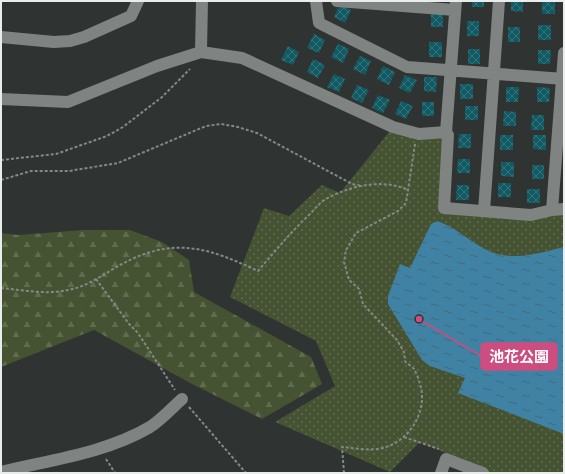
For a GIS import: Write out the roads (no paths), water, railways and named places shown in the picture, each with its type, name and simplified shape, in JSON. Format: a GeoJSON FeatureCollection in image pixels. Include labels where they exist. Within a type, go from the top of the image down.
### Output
{"type":"FeatureCollection","features":[{"type":"Feature","properties":{"kind":"street"},"geometry":{"type":"LineString","coordinates":[[1,37],[54,42],[70,41],[84,37],[131,16],[138,1]]}},
{"type":"Feature","properties":{"kind":"street"},"geometry":{"type":"LineString","coordinates":[[201,52],[202,1]]}},
{"type":"Feature","properties":{"kind":"street"},"geometry":{"type":"LineString","coordinates":[[316,1],[319,23],[407,67],[563,79]]}},
{"type":"Feature","properties":{"kind":"street"},"geometry":{"type":"LineString","coordinates":[[337,1],[455,5],[446,132],[448,135],[444,208],[531,215],[558,209],[564,53]]}},
{"type":"Feature","properties":{"kind":"street"},"geometry":{"type":"LineString","coordinates":[[484,211],[499,1]]}},
{"type":"Feature","properties":{"kind":"street"},"geometry":{"type":"LineString","coordinates":[[1,99],[68,102],[157,66],[201,52],[242,58],[393,127],[416,134],[446,132]]}},
{"type":"Feature","properties":{"kind":"street"},"geometry":{"type":"LineString","coordinates":[[1,472],[98,448],[126,439],[151,427],[182,399]]}},
{"type":"Feature","properties":{"kind":"street"},"geometry":{"type":"LineString","coordinates":[[441,473],[446,459],[483,473]]}},
{"type":"Feature","properties":{"kind":"water"},"geometry":{"type":"Polygon","coordinates":[[[437,221],[450,227],[485,249],[504,255],[524,256],[564,247],[564,434],[458,393],[465,378],[430,366],[422,360],[388,304],[388,296],[400,264],[410,268],[431,224],[437,221]]]}},
{"type":"Feature","properties":{"kind":"place","name":"池花公園"},"geometry":{"type":"Point","coordinates":[419,319]}}]}
